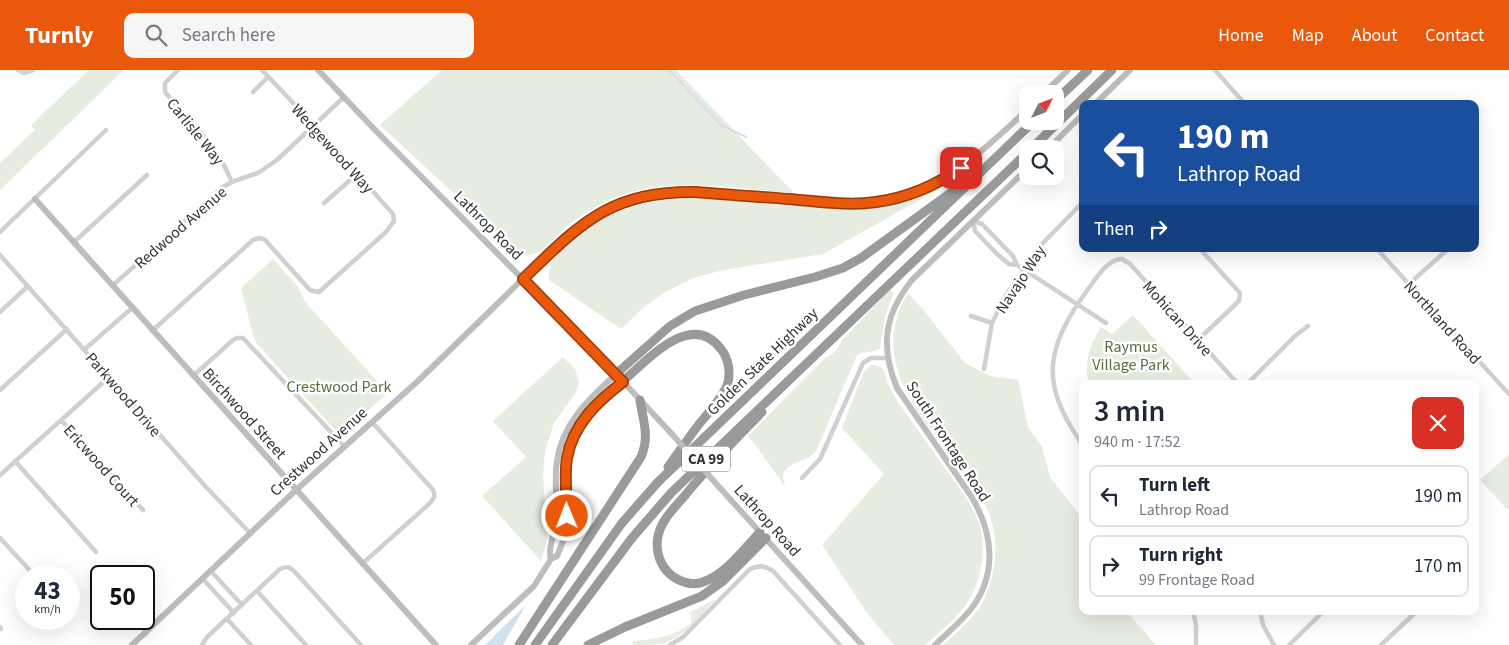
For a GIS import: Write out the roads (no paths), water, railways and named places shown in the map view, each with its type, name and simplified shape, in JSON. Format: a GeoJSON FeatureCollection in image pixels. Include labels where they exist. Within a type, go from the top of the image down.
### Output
{"type":"FeatureCollection","features":[{"type":"Feature","properties":{"kind":"highway"},"geometry":{"type":"LineString","coordinates":[[1064,93],[1088,70]]}},
{"type":"Feature","properties":{"kind":"highway"},"geometry":{"type":"LineString","coordinates":[[1081,100],[1112,70]]}},
{"type":"Feature","properties":{"kind":"highway"},"geometry":{"type":"LineString","coordinates":[[1040,140],[1079,102]]}},
{"type":"Feature","properties":{"kind":"highway","name":"Golden State Highway"},"geometry":{"type":"LineString","coordinates":[[535,645],[622,523],[658,482],[1025,130]]}},
{"type":"Feature","properties":{"kind":"highway","name":"Golden State Highway"},"geometry":{"type":"LineString","coordinates":[[552,645],[632,538],[670,493],[1019,161]]}},
{"type":"Feature","properties":{"kind":"highway"},"geometry":{"type":"LineString","coordinates":[[616,374],[670,326],[695,311],[744,294],[815,277],[843,268],[891,238],[949,193],[984,170]]}},
{"type":"Feature","properties":{"kind":"highway"},"geometry":{"type":"LineString","coordinates":[[763,535],[717,574],[703,582],[691,584],[674,578],[659,559],[657,540],[662,523],[716,458],[881,292]]}},
{"type":"Feature","properties":{"kind":"highway"},"geometry":{"type":"LineString","coordinates":[[623,382],[674,340],[686,335],[691,334],[709,339],[720,348],[726,358],[729,373],[725,389],[658,482]]}},
{"type":"Feature","properties":{"kind":"highway"},"geometry":{"type":"LineString","coordinates":[[519,645],[641,457],[646,446],[647,435],[640,400]]}},
{"type":"Feature","properties":{"kind":"highway"},"geometry":{"type":"LineString","coordinates":[[588,645],[625,627],[702,596],[723,581],[763,535]]}},
{"type":"Feature","properties":{"kind":"street"},"geometry":{"type":"LineString","coordinates":[[18,70],[27,74],[33,70]]}},
{"type":"Feature","properties":{"kind":"street","name":"Carlisle Way"},"geometry":{"type":"LineString","coordinates":[[178,70],[164,85],[167,95],[207,140],[221,159],[232,182]]}},
{"type":"Feature","properties":{"kind":"street","name":"Wedgewood Way"},"geometry":{"type":"LineString","coordinates":[[152,331],[253,240],[260,238],[265,240],[310,290],[319,292],[386,232],[394,221],[393,214],[262,70]]}},
{"type":"Feature","properties":{"kind":"street","name":"Lathrop Road"},"geometry":{"type":"LineString","coordinates":[[318,70],[616,374],[859,642]]}},
{"type":"Feature","properties":{"kind":"street"},"geometry":{"type":"LineString","coordinates":[[1052,85],[1068,70]]}},
{"type":"Feature","properties":{"kind":"street"},"geometry":{"type":"LineString","coordinates":[[1099,100],[1130,70]]}},
{"type":"Feature","properties":{"kind":"street"},"geometry":{"type":"LineString","coordinates":[[1215,70],[1241,100]]}},
{"type":"Feature","properties":{"kind":"street"},"geometry":{"type":"LineString","coordinates":[[253,92],[268,77]]}},
{"type":"Feature","properties":{"kind":"street","name":"Redwood Avenue"},"geometry":{"type":"LineString","coordinates":[[112,286],[224,187],[266,168],[277,160],[344,98]]}},
{"type":"Feature","properties":{"kind":"street","name":"Crestwood Avenue"},"geometry":{"type":"LineString","coordinates":[[132,645],[250,532],[418,381],[567,236],[594,216],[613,207],[655,194],[675,192],[855,203],[876,202],[909,194],[939,182],[969,162],[1019,117]]}},
{"type":"Feature","properties":{"kind":"street"},"geometry":{"type":"LineString","coordinates":[[1057,140],[1079,118]]}},
{"type":"Feature","properties":{"kind":"street"},"geometry":{"type":"LineString","coordinates":[[0,232],[106,130]]}},
{"type":"Feature","properties":{"kind":"street"},"geometry":{"type":"LineString","coordinates":[[324,203],[357,174]]}},
{"type":"Feature","properties":{"kind":"street"},"geometry":{"type":"LineString","coordinates":[[73,243],[147,175]]}},
{"type":"Feature","properties":{"kind":"street","name":"South Frontage Road"},"geometry":{"type":"LineString","coordinates":[[935,645],[962,619],[981,594],[989,567],[990,550],[988,536],[979,509],[897,388],[889,369],[886,342],[891,315],[900,295],[912,280],[1019,177]]}},
{"type":"Feature","properties":{"kind":"street","name":"Birchwood Street"},"geometry":{"type":"LineString","coordinates":[[34,199],[436,645]]}},
{"type":"Feature","properties":{"kind":"street","name":"Navajo Way"},"geometry":{"type":"LineString","coordinates":[[984,368],[992,323],[1003,302],[1042,244],[1079,206]]}},
{"type":"Feature","properties":{"kind":"street"},"geometry":{"type":"LineString","coordinates":[[972,221],[975,230],[998,254],[1009,264],[1017,265]]}},
{"type":"Feature","properties":{"kind":"street"},"geometry":{"type":"LineString","coordinates":[[972,221],[982,224],[1014,256],[1017,265],[1023,270],[1106,323]]}},
{"type":"Feature","properties":{"kind":"street"},"geometry":{"type":"LineString","coordinates":[[1198,340],[1240,301],[1240,293],[1203,252]]}},
{"type":"Feature","properties":{"kind":"street","name":"Northland Road"},"geometry":{"type":"LineString","coordinates":[[1380,252],[1509,394]]}},
{"type":"Feature","properties":{"kind":"street"},"geometry":{"type":"LineString","coordinates":[[1409,284],[1445,252]]}},
{"type":"Feature","properties":{"kind":"street","name":"Parkwood Drive"},"geometry":{"type":"LineString","coordinates":[[0,254],[207,488],[250,532]]}},
{"type":"Feature","properties":{"kind":"street","name":"Mohican Drive"},"geometry":{"type":"LineString","coordinates":[[1077,305],[1095,280],[1115,259],[1122,258],[1130,264],[1234,380]]}},
{"type":"Feature","properties":{"kind":"street"},"geometry":{"type":"LineString","coordinates":[[0,312],[28,286]]}},
{"type":"Feature","properties":{"kind":"street"},"geometry":{"type":"LineString","coordinates":[[1077,305],[1059,337],[1054,359],[1053,375],[1059,406],[1069,426],[1079,440]]}},
{"type":"Feature","properties":{"kind":"street"},"geometry":{"type":"LineString","coordinates":[[85,349],[132,308]]}},
{"type":"Feature","properties":{"kind":"street"},"geometry":{"type":"LineString","coordinates":[[972,316],[992,323]]}},
{"type":"Feature","properties":{"kind":"street"},"geometry":{"type":"LineString","coordinates":[[1250,380],[1308,326]]}},
{"type":"Feature","properties":{"kind":"street"},"geometry":{"type":"LineString","coordinates":[[0,390],[67,329]]}},
{"type":"Feature","properties":{"kind":"street"},"geometry":{"type":"LineString","coordinates":[[193,376],[232,341],[238,338],[246,339],[344,446]]}},
{"type":"Feature","properties":{"kind":"street"},"geometry":{"type":"LineString","coordinates":[[802,478],[820,459],[863,363],[871,358],[887,358]]}},
{"type":"Feature","properties":{"kind":"street"},"geometry":{"type":"LineString","coordinates":[[551,559],[549,553],[554,538],[556,519],[556,464],[560,447],[581,407],[616,374]]}},
{"type":"Feature","properties":{"kind":"street"},"geometry":{"type":"LineString","coordinates":[[0,475],[109,377]]}},
{"type":"Feature","properties":{"kind":"street"},"geometry":{"type":"LineString","coordinates":[[471,645],[534,586],[551,559],[557,556],[566,528],[566,470],[572,443],[591,409],[623,382]]}},
{"type":"Feature","properties":{"kind":"street","name":"Ericwood Court"},"geometry":{"type":"LineString","coordinates":[[61,420],[143,510]]}},
{"type":"Feature","properties":{"kind":"street"},"geometry":{"type":"LineString","coordinates":[[362,564],[434,499],[432,490],[372,422]]}},
{"type":"Feature","properties":{"kind":"street"},"geometry":{"type":"LineString","coordinates":[[16,461],[96,552]]}},
{"type":"Feature","properties":{"kind":"street"},"geometry":{"type":"LineString","coordinates":[[0,538],[25,565]]}},
{"type":"Feature","properties":{"kind":"street"},"geometry":{"type":"LineString","coordinates":[[670,645],[683,637],[749,570],[763,566],[773,571],[840,645]]}},
{"type":"Feature","properties":{"kind":"street"},"geometry":{"type":"LineString","coordinates":[[203,643],[280,569],[290,567],[360,645]]}},
{"type":"Feature","properties":{"kind":"street"},"geometry":{"type":"LineString","coordinates":[[210,570],[242,605]]}},
{"type":"Feature","properties":{"kind":"street"},"geometry":{"type":"LineString","coordinates":[[202,578],[234,612]]}},
{"type":"Feature","properties":{"kind":"street"},"geometry":{"type":"LineString","coordinates":[[257,591],[306,645]]}},
{"type":"Feature","properties":{"kind":"street"},"geometry":{"type":"LineString","coordinates":[[1194,615],[1196,645]]}},
{"type":"Feature","properties":{"kind":"street"},"geometry":{"type":"LineString","coordinates":[[1261,615],[1263,625],[1274,645]]}},
{"type":"Feature","properties":{"kind":"street"},"geometry":{"type":"LineString","coordinates":[[1289,645],[1320,615]]}},
{"type":"Feature","properties":{"kind":"street"},"geometry":{"type":"LineString","coordinates":[[1381,645],[1413,615]]}},
{"type":"Feature","properties":{"kind":"street"},"geometry":{"type":"LineString","coordinates":[[227,619],[251,645]]}},
{"type":"Feature","properties":{"kind":"street"},"geometry":{"type":"LineString","coordinates":[[852,645],[859,642]]}},
{"type":"Feature","properties":{"kind":"water"},"geometry":{"type":"Polygon","coordinates":[[[526,605],[503,645],[485,645],[526,605]]]}},
{"type":"Feature","properties":{"kind":"waterway"},"geometry":{"type":"LineString","coordinates":[[669,70],[721,125],[746,137]]}},
{"type":"Feature","properties":{"kind":"park label","name":"Raymus Village Park"},"geometry":{"type":"Point","coordinates":[1131,355]}},
{"type":"Feature","properties":{"kind":"park label","name":"Crestwood Park"},"geometry":{"type":"Point","coordinates":[339,386]}}]}
